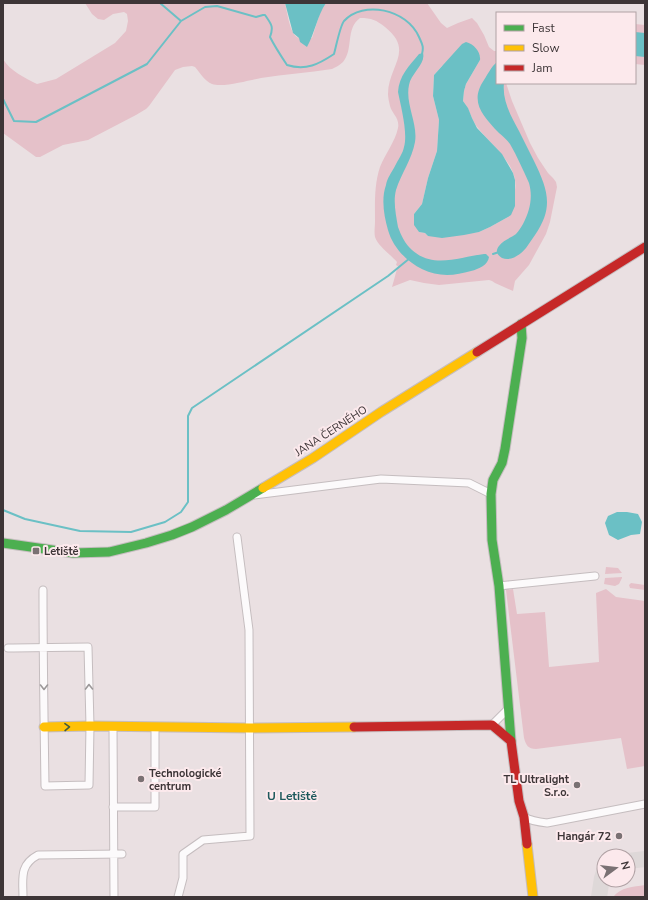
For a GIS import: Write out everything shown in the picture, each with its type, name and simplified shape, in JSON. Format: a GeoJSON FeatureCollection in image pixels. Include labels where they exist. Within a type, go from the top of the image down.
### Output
{"type":"FeatureCollection","features":[{"type":"Feature","properties":{"kind":"street","name":"JANA ČERNÉHO"},"geometry":{"type":"LineString","coordinates":[[3,543],[73,553],[109,552],[172,535],[209,519],[313,458],[381,412],[645,247]]}},
{"type":"Feature","properties":{"kind":"street"},"geometry":{"type":"LineString","coordinates":[[521,324],[522,338],[505,449],[502,463],[493,480],[491,494],[492,540],[499,586],[512,740],[519,801],[524,817],[532,897]]}},
{"type":"Feature","properties":{"kind":"street"},"geometry":{"type":"LineString","coordinates":[[250,496],[380,479],[469,483],[491,494]]}},
{"type":"Feature","properties":{"kind":"street"},"geometry":{"type":"LineString","coordinates":[[178,897],[183,878],[183,854],[203,840],[250,836],[249,630],[237,538]]}},
{"type":"Feature","properties":{"kind":"street"},"geometry":{"type":"LineString","coordinates":[[499,586],[595,576]]}},
{"type":"Feature","properties":{"kind":"street"},"geometry":{"type":"LineString","coordinates":[[8,648],[43,648],[88,647],[90,726],[89,785],[46,786],[44,727],[43,648],[43,590]]}},
{"type":"Feature","properties":{"kind":"street"},"geometry":{"type":"LineString","coordinates":[[492,725],[509,708]]}},
{"type":"Feature","properties":{"kind":"street"},"geometry":{"type":"LineString","coordinates":[[44,727],[90,726],[250,728],[492,725],[512,740]]}},
{"type":"Feature","properties":{"kind":"street"},"geometry":{"type":"LineString","coordinates":[[113,727],[114,897]]}},
{"type":"Feature","properties":{"kind":"street"},"geometry":{"type":"LineString","coordinates":[[113,807],[155,807],[155,728]]}},
{"type":"Feature","properties":{"kind":"street"},"geometry":{"type":"LineString","coordinates":[[524,817],[537,822],[546,823],[645,804]]}},
{"type":"Feature","properties":{"kind":"street"},"geometry":{"type":"LineString","coordinates":[[23,897],[23,872],[32,858],[38,855],[122,854]]}},
{"type":"Feature","properties":{"kind":"shaded area"},"geometry":{"type":"Polygon","coordinates":[[[85,3],[285,3],[289,23],[293,33],[299,38],[312,38],[321,10],[326,3],[427,3],[441,23],[447,28],[472,18],[477,23],[489,47],[496,51],[496,84],[506,84],[530,143],[548,173],[556,182],[557,187],[546,234],[529,265],[515,281],[513,291],[489,280],[439,285],[410,280],[392,287],[397,269],[399,267],[396,265],[397,262],[382,247],[375,237],[375,201],[380,167],[395,138],[398,128],[398,121],[391,109],[388,94],[389,84],[398,59],[399,51],[398,44],[394,36],[385,27],[368,18],[360,18],[355,23],[351,33],[346,57],[342,63],[332,69],[217,85],[207,81],[195,67],[183,67],[175,70],[146,109],[88,140],[63,145],[40,157],[36,157],[3,133],[3,59],[14,71],[37,84],[56,79],[115,43],[126,31],[128,21],[127,14],[124,12],[113,14],[104,20],[98,19],[92,14],[85,3]],[[480,56],[442,66],[434,75],[433,96],[439,120],[437,151],[428,178],[422,204],[414,214],[419,232],[425,233],[428,236],[479,232],[490,227],[508,217],[515,190],[513,172],[503,156],[476,126],[468,108],[463,101],[466,84],[480,60],[480,56]]]}},
{"type":"Feature","properties":{"kind":"shaded area"},"geometry":{"type":"Polygon","coordinates":[[[636,24],[645,25],[645,65],[636,64],[636,24]]]}},
{"type":"Feature","properties":{"kind":"shaded area"},"geometry":{"type":"Polygon","coordinates":[[[606,567],[618,568],[622,573],[605,574],[606,567]]]}},
{"type":"Feature","properties":{"kind":"shaded area"},"geometry":{"type":"Polygon","coordinates":[[[622,577],[619,584],[615,586],[604,584],[605,578],[622,577]]]}},
{"type":"Feature","properties":{"kind":"shaded area"},"geometry":{"type":"Polygon","coordinates":[[[631,583],[645,585],[645,590],[630,588],[629,585],[631,583]]]}},
{"type":"Feature","properties":{"kind":"shaded area"},"geometry":{"type":"Polygon","coordinates":[[[513,589],[517,614],[545,612],[549,667],[599,662],[596,593],[606,589],[616,597],[645,601],[645,766],[627,769],[621,738],[536,749],[527,745],[524,738],[506,590],[513,589]]]}},
{"type":"Feature","properties":{"kind":"shaded area"},"geometry":{"type":"Polygon","coordinates":[[[645,885],[645,897],[613,897],[623,889],[636,888],[636,886],[645,885]]]}},
{"type":"Feature","properties":{"kind":"water"},"geometry":{"type":"Polygon","coordinates":[[[285,3],[326,3],[320,13],[307,47],[300,42],[299,38],[293,33],[285,3]]]}},
{"type":"Feature","properties":{"kind":"water"},"geometry":{"type":"Polygon","coordinates":[[[636,32],[645,33],[645,57],[636,56],[636,32]]]}},
{"type":"Feature","properties":{"kind":"water"},"geometry":{"type":"Polygon","coordinates":[[[466,42],[476,49],[480,60],[466,84],[463,101],[468,108],[477,128],[502,154],[513,173],[515,180],[515,206],[511,215],[479,232],[442,238],[428,236],[425,233],[419,232],[414,225],[414,214],[422,204],[428,178],[437,151],[439,120],[433,96],[434,75],[462,44],[466,42]]]}},
{"type":"Feature","properties":{"kind":"water"},"geometry":{"type":"Polygon","coordinates":[[[423,53],[422,61],[412,76],[409,85],[408,92],[415,128],[415,142],[414,148],[396,190],[395,199],[398,227],[410,248],[420,256],[429,259],[446,260],[484,254],[489,257],[487,262],[480,268],[456,274],[437,274],[410,262],[391,239],[384,213],[384,190],[388,177],[403,152],[405,141],[404,120],[398,92],[400,81],[408,67],[419,54],[423,53]]]}},
{"type":"Feature","properties":{"kind":"water"},"geometry":{"type":"Polygon","coordinates":[[[496,63],[496,84],[504,84],[504,96],[508,108],[539,171],[547,198],[545,216],[535,235],[521,253],[516,257],[509,259],[500,257],[497,250],[503,242],[516,234],[523,224],[529,209],[531,193],[529,183],[510,144],[483,115],[478,102],[480,88],[496,63]]]}},
{"type":"Feature","properties":{"kind":"water"},"geometry":{"type":"Polygon","coordinates":[[[617,512],[638,514],[642,522],[640,534],[631,535],[618,540],[609,535],[605,523],[608,516],[617,512]]]}},
{"type":"Feature","properties":{"kind":"waterway"},"geometry":{"type":"LineString","coordinates":[[160,3],[181,21]]}},
{"type":"Feature","properties":{"kind":"waterway"},"geometry":{"type":"LineString","coordinates":[[3,99],[14,121],[36,122],[147,64],[181,21],[205,7],[217,6],[256,17],[265,15],[271,25],[272,30],[270,37],[287,65],[294,67],[312,66],[334,54],[344,21],[352,15],[373,9],[395,14],[413,27],[422,43],[422,54]]}},
{"type":"Feature","properties":{"kind":"waterway"},"geometry":{"type":"LineString","coordinates":[[493,254],[499,252]]}},
{"type":"Feature","properties":{"kind":"waterway"},"geometry":{"type":"LineString","coordinates":[[3,510],[25,519],[80,531],[131,532],[165,522],[181,512],[188,502],[188,416],[192,408],[388,276],[410,258]]}},
{"type":"Feature","properties":{"kind":"taxiway"},"geometry":{"type":"LineString","coordinates":[[636,860],[645,859]]}},
{"type":"Feature","properties":{"kind":"taxiway"},"geometry":{"type":"LineString","coordinates":[[599,897],[600,888]]}},
{"type":"Feature","properties":{"kind":"traffic: fast"},"geometry":{"type":"LineString","coordinates":[[511,741],[499,586],[492,540],[491,494],[493,480],[502,463],[505,449],[522,338],[521,324]]}},
{"type":"Feature","properties":{"kind":"traffic: fast"},"geometry":{"type":"LineString","coordinates":[[3,543],[73,553],[109,552],[146,543],[192,527],[226,510],[263,488]]}},
{"type":"Feature","properties":{"kind":"traffic: slow"},"geometry":{"type":"LineString","coordinates":[[263,488],[313,458],[381,412],[477,352]]}},
{"type":"Feature","properties":{"kind":"traffic: slow"},"geometry":{"type":"LineString","coordinates":[[44,727],[354,727]]}},
{"type":"Feature","properties":{"kind":"traffic: slow"},"geometry":{"type":"LineString","coordinates":[[527,844],[533,897]]}},
{"type":"Feature","properties":{"kind":"traffic: jam"},"geometry":{"type":"LineString","coordinates":[[477,352],[645,247]]}},
{"type":"Feature","properties":{"kind":"traffic: jam"},"geometry":{"type":"LineString","coordinates":[[354,727],[492,725],[511,741],[519,801],[524,817],[527,844]]}},
{"type":"Feature","properties":{"kind":"place","name":"Letiště"},"geometry":{"type":"Point","coordinates":[36,551]}},
{"type":"Feature","properties":{"kind":"place","name":"Technologické centrum"},"geometry":{"type":"Point","coordinates":[141,779]}},
{"type":"Feature","properties":{"kind":"place","name":"TL Ultralight S.r.o."},"geometry":{"type":"Point","coordinates":[577,785]}},
{"type":"Feature","properties":{"kind":"place","name":"Hangár 72"},"geometry":{"type":"Point","coordinates":[619,836]}},
{"type":"Feature","properties":{"kind":"district","name":"U Letiště"},"geometry":{"type":"Point","coordinates":[292,796]}}]}
